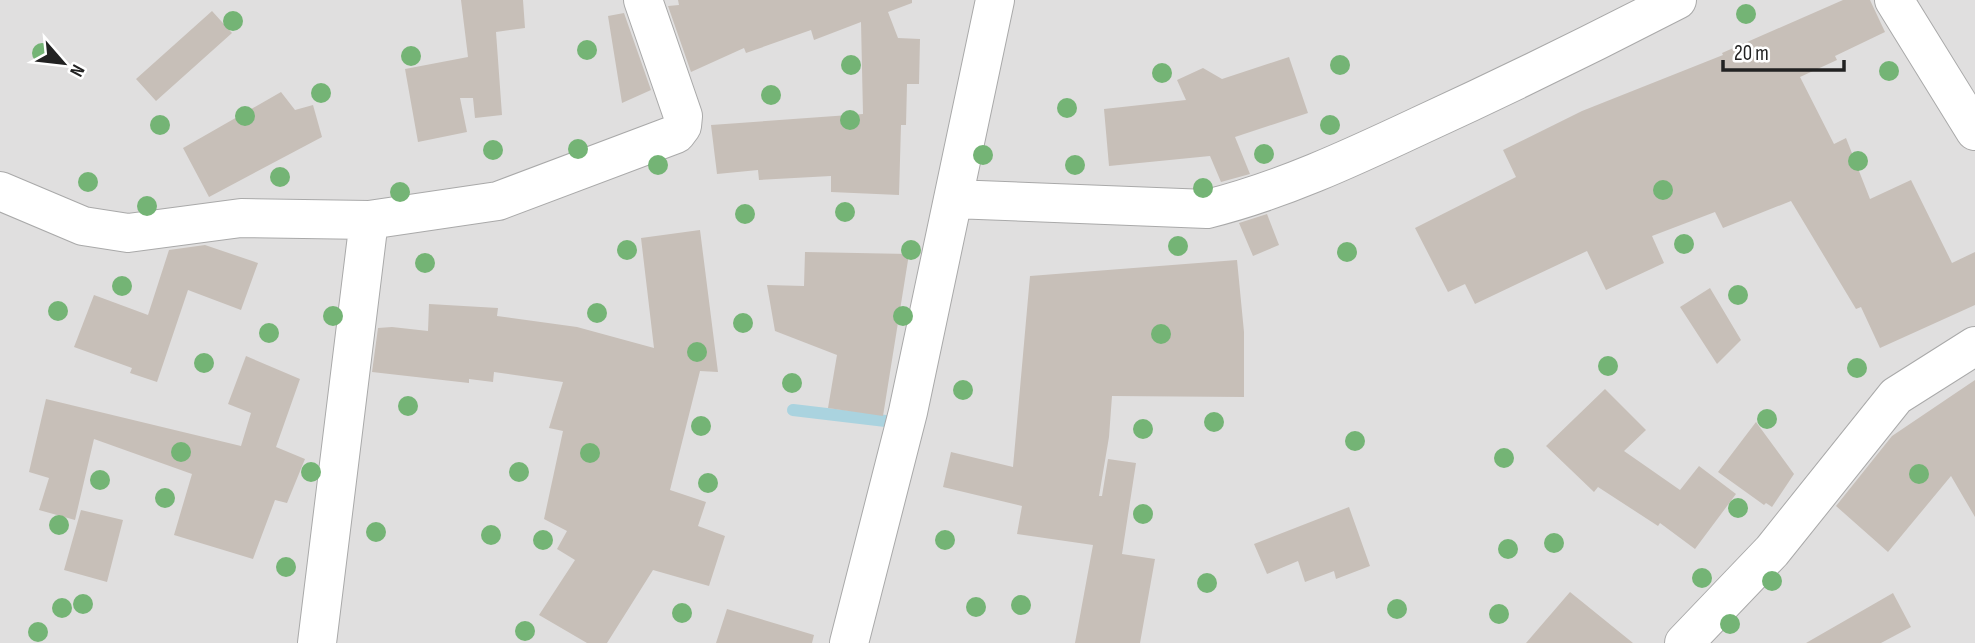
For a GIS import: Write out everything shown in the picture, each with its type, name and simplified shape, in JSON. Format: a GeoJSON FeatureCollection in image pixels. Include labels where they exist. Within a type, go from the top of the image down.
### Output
{"type":"FeatureCollection","features":[{"type":"Feature","properties":{"kind":"street"},"geometry":{"type":"LineString","coordinates":[[0,191],[83,226],[128,233],[241,218],[369,220],[498,201],[676,134],[682,126],[683,116],[643,0]]}},
{"type":"Feature","properties":{"kind":"street"},"geometry":{"type":"LineString","coordinates":[[849,643],[908,412],[995,0]]}},
{"type":"Feature","properties":{"kind":"street"},"geometry":{"type":"LineString","coordinates":[[953,199],[1207,209],[1232,203],[1346,160],[1548,66],[1677,0]]}},
{"type":"Feature","properties":{"kind":"street"},"geometry":{"type":"LineString","coordinates":[[1894,0],[1975,131]]}},
{"type":"Feature","properties":{"kind":"street"},"geometry":{"type":"LineString","coordinates":[[317,643],[369,220]]}},
{"type":"Feature","properties":{"kind":"street"},"geometry":{"type":"LineString","coordinates":[[1684,643],[1772,551],[1896,396],[1975,346]]}},
{"type":"Feature","properties":{"kind":"shaded area"},"geometry":{"type":"Polygon","coordinates":[[[0,0],[1975,0],[1975,643],[0,643],[0,0]]]}},
{"type":"Feature","properties":{"kind":"building"},"geometry":{"type":"Polygon","coordinates":[[[461,0],[523,0],[525,28],[496,32],[502,115],[475,118],[473,98],[460,98],[467,132],[418,142],[405,69],[468,57],[461,0]]]}},
{"type":"Feature","properties":{"kind":"building"},"geometry":{"type":"Polygon","coordinates":[[[678,0],[912,0],[912,3],[888,12],[898,38],[920,39],[919,84],[907,84],[906,125],[901,125],[899,195],[831,192],[831,176],[759,180],[758,170],[717,174],[711,125],[863,114],[861,22],[814,40],[811,30],[746,53],[744,48],[691,72],[668,6],[679,5],[678,0]]]}},
{"type":"Feature","properties":{"kind":"building"},"geometry":{"type":"Polygon","coordinates":[[[1843,0],[1870,0],[1885,32],[1835,56],[1837,60],[1800,77],[1834,144],[1846,138],[1870,199],[1911,180],[1952,263],[1975,252],[1975,305],[1880,348],[1861,307],[1856,309],[1791,201],[1723,228],[1715,212],[1652,236],[1664,263],[1606,290],[1587,251],[1475,304],[1465,284],[1448,292],[1415,228],[1516,177],[1503,150],[1582,111],[1723,55],[1722,53],[1843,0]]]}},
{"type":"Feature","properties":{"kind":"building"},"geometry":{"type":"Polygon","coordinates":[[[212,11],[232,33],[156,101],[136,79],[212,11]]]}},
{"type":"Feature","properties":{"kind":"building"},"geometry":{"type":"Polygon","coordinates":[[[624,13],[651,90],[622,103],[608,16],[624,13]]]}},
{"type":"Feature","properties":{"kind":"building"},"geometry":{"type":"Polygon","coordinates":[[[1289,57],[1308,113],[1235,137],[1250,174],[1221,182],[1210,156],[1109,166],[1104,109],[1186,100],[1177,80],[1203,68],[1222,79],[1289,57]]]}},
{"type":"Feature","properties":{"kind":"building"},"geometry":{"type":"Polygon","coordinates":[[[281,92],[295,110],[313,105],[322,137],[209,197],[183,148],[281,92]]]}},
{"type":"Feature","properties":{"kind":"building"},"geometry":{"type":"Polygon","coordinates":[[[1267,214],[1279,245],[1253,256],[1239,223],[1267,214]]]}},
{"type":"Feature","properties":{"kind":"building"},"geometry":{"type":"Polygon","coordinates":[[[700,230],[718,372],[700,371],[670,490],[706,502],[698,526],[725,536],[709,586],[653,570],[607,643],[587,643],[539,615],[575,560],[557,549],[567,531],[544,519],[563,431],[549,428],[563,382],[494,372],[493,382],[469,379],[469,383],[372,372],[378,328],[428,331],[429,304],[498,308],[497,316],[577,327],[654,348],[641,238],[700,230]]]}},
{"type":"Feature","properties":{"kind":"building"},"geometry":{"type":"Polygon","coordinates":[[[205,245],[258,263],[241,310],[188,290],[157,382],[130,373],[132,368],[74,347],[94,295],[148,315],[169,250],[205,245]]]}},
{"type":"Feature","properties":{"kind":"building"},"geometry":{"type":"Polygon","coordinates":[[[805,252],[909,254],[883,416],[828,408],[837,355],[775,331],[767,285],[804,286],[805,252]]]}},
{"type":"Feature","properties":{"kind":"building"},"geometry":{"type":"Polygon","coordinates":[[[1237,260],[1244,332],[1244,397],[1112,396],[1109,437],[1099,496],[1102,496],[1108,459],[1136,463],[1122,554],[1155,559],[1140,643],[1075,643],[1093,545],[1017,534],[1022,506],[943,487],[951,452],[1013,467],[1030,276],[1237,260]]]}},
{"type":"Feature","properties":{"kind":"building"},"geometry":{"type":"Polygon","coordinates":[[[1710,288],[1741,340],[1717,364],[1680,307],[1710,288]]]}},
{"type":"Feature","properties":{"kind":"building"},"geometry":{"type":"Polygon","coordinates":[[[246,356],[300,379],[276,447],[305,459],[287,503],[275,500],[253,559],[174,535],[192,474],[94,439],[75,520],[39,510],[49,478],[29,472],[46,399],[241,446],[251,413],[228,404],[246,356]]]}},
{"type":"Feature","properties":{"kind":"building"},"geometry":{"type":"Polygon","coordinates":[[[1975,380],[1975,517],[1951,476],[1888,552],[1836,506],[1892,436],[1975,380]]]}},
{"type":"Feature","properties":{"kind":"building"},"geometry":{"type":"Polygon","coordinates":[[[1605,389],[1646,430],[1624,451],[1680,490],[1699,466],[1736,494],[1695,549],[1660,523],[1658,526],[1598,487],[1594,492],[1546,446],[1605,389]]]}},
{"type":"Feature","properties":{"kind":"building"},"geometry":{"type":"Polygon","coordinates":[[[1756,422],[1794,474],[1772,507],[1766,503],[1764,505],[1718,472],[1756,422]]]}},
{"type":"Feature","properties":{"kind":"building"},"geometry":{"type":"Polygon","coordinates":[[[1349,507],[1370,566],[1336,579],[1334,571],[1305,582],[1298,561],[1267,574],[1254,544],[1349,507]]]}},
{"type":"Feature","properties":{"kind":"building"},"geometry":{"type":"Polygon","coordinates":[[[81,510],[123,520],[107,582],[64,570],[81,510]]]}},
{"type":"Feature","properties":{"kind":"building"},"geometry":{"type":"Polygon","coordinates":[[[1570,592],[1633,643],[1526,643],[1570,592]]]}},
{"type":"Feature","properties":{"kind":"building"},"geometry":{"type":"Polygon","coordinates":[[[1893,593],[1911,627],[1881,643],[1806,643],[1893,593]]]}},
{"type":"Feature","properties":{"kind":"building"},"geometry":{"type":"Polygon","coordinates":[[[727,609],[814,635],[812,643],[716,643],[727,609]]]}},
{"type":"Feature","properties":{"kind":"waterway"},"geometry":{"type":"LineString","coordinates":[[793,410],[894,422],[895,415]]}}]}
